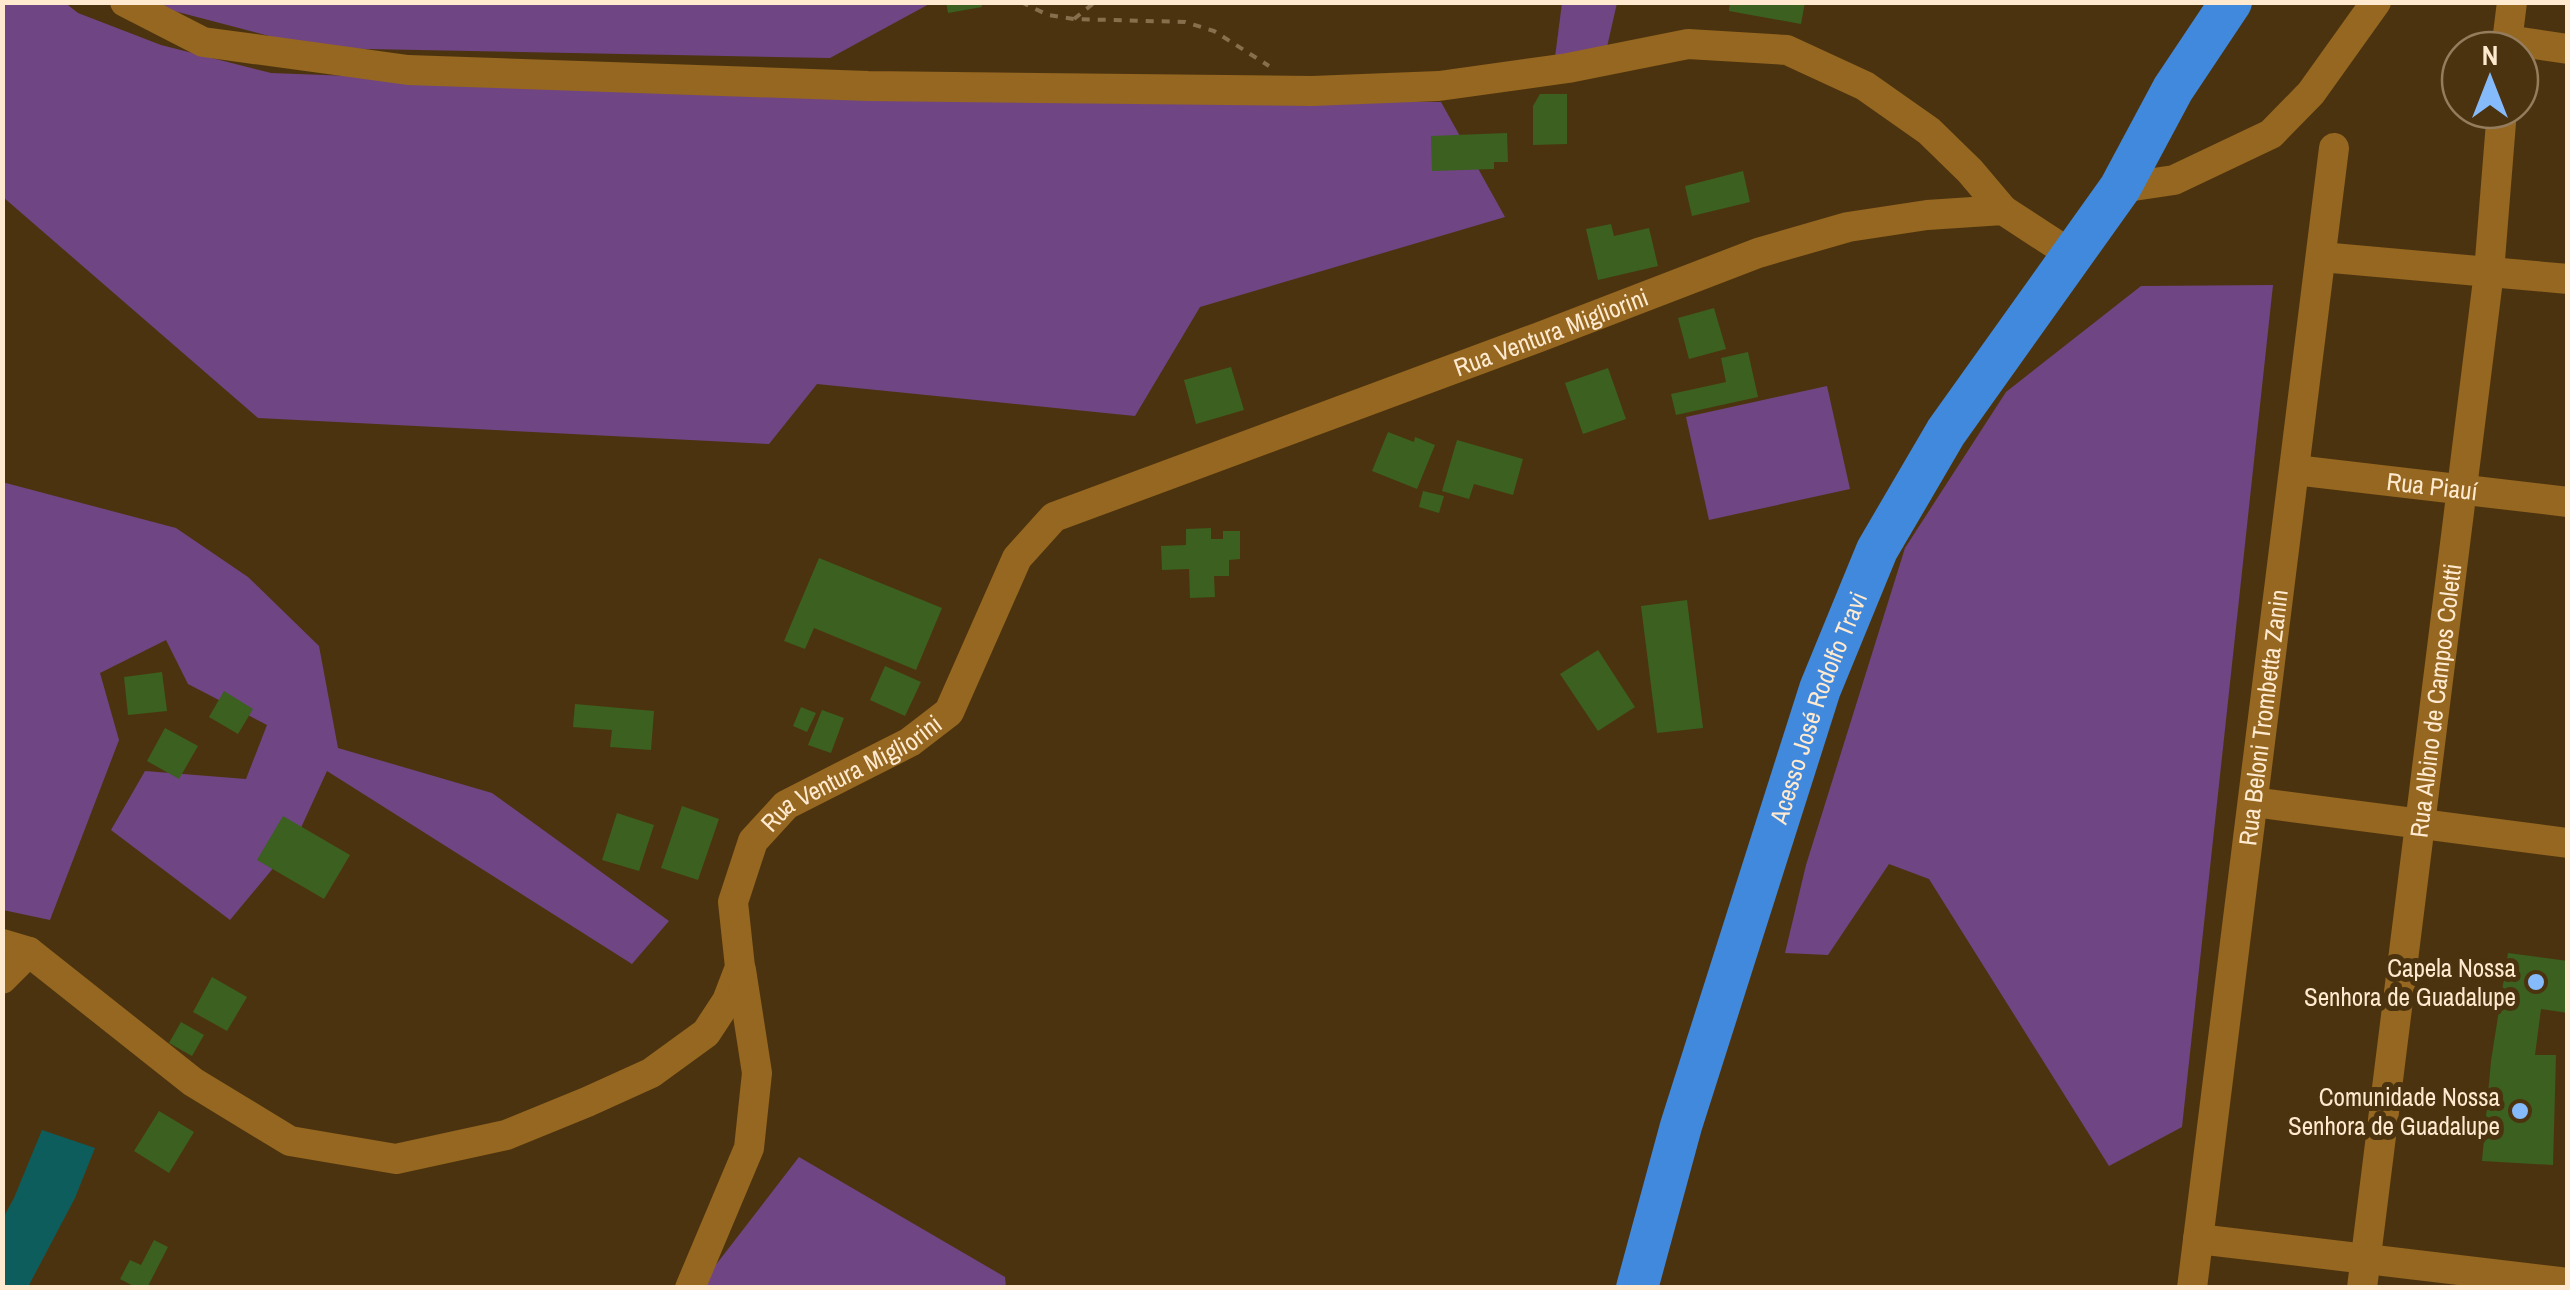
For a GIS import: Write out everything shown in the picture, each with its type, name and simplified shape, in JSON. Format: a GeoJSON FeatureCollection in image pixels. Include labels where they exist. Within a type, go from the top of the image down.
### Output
{"type":"FeatureCollection","features":[{"type":"Feature","properties":{"kind":"highway","name":"Acesso José Rodolfo Travi"},"geometry":{"type":"LineString","coordinates":[[1637,1288],[1681,1126],[1820,689],[1877,550],[1946,432],[2120,188],[2173,90],[2231,2]]}},
{"type":"Feature","properties":{"kind":"street"},"geometry":{"type":"LineString","coordinates":[[125,2],[203,42],[408,70],[868,86],[1312,91],[1440,86],[1568,68],[1688,44],[1787,50],[1865,86],[1929,131],[2003,210],[2072,255]]}},
{"type":"Feature","properties":{"kind":"street"},"geometry":{"type":"LineString","coordinates":[[2120,188],[2174,180],[2271,134],[2311,93],[2376,2]]}},
{"type":"Feature","properties":{"kind":"street"},"geometry":{"type":"LineString","coordinates":[[2509,30],[2512,2]]}},
{"type":"Feature","properties":{"kind":"street"},"geometry":{"type":"LineString","coordinates":[[2540,47],[2568,49]]}},
{"type":"Feature","properties":{"kind":"street","name":"Rua Albino de Campos Coletti"},"geometry":{"type":"LineString","coordinates":[[2364,1273],[2489,272],[2500,130]]}},
{"type":"Feature","properties":{"kind":"street","name":"Rua Beloni Trombetta Zanin"},"geometry":{"type":"LineString","coordinates":[[2192,1288],[2334,148]]}},
{"type":"Feature","properties":{"kind":"street","name":"Rua Ventura Migliorini"},"geometry":{"type":"LineString","coordinates":[[16,948],[193,1082],[290,1141],[396,1158],[506,1135],[651,1073],[706,1033],[728,1000],[740,967],[734,902],[753,841],[786,805],[910,742],[949,712],[1017,558],[1054,517],[1758,253],[1848,227],[1927,215],[2003,210]]}},
{"type":"Feature","properties":{"kind":"street"},"geometry":{"type":"LineString","coordinates":[[2321,257],[2568,280]]}},
{"type":"Feature","properties":{"kind":"street","name":"Rua Piauí"},"geometry":{"type":"LineString","coordinates":[[2294,470],[2568,502]]}},
{"type":"Feature","properties":{"kind":"street"},"geometry":{"type":"LineString","coordinates":[[2253,802],[2568,843]]}},
{"type":"Feature","properties":{"kind":"street"},"geometry":{"type":"LineString","coordinates":[[2,979],[16,948]]}},
{"type":"Feature","properties":{"kind":"street"},"geometry":{"type":"LineString","coordinates":[[690,1288],[749,1148],[756,1073],[740,967]]}},
{"type":"Feature","properties":{"kind":"street"},"geometry":{"type":"LineString","coordinates":[[2198,1239],[2364,1273],[2568,1283]]}},
{"type":"Feature","properties":{"kind":"path"},"geometry":{"type":"LineString","coordinates":[[1020,2],[1048,15],[1074,20],[1185,22],[1214,31],[1312,91]]}},
{"type":"Feature","properties":{"kind":"path"},"geometry":{"type":"LineString","coordinates":[[1074,20],[1095,2]]}},
{"type":"Feature","properties":{"kind":"shaded area"},"geometry":{"type":"Polygon","coordinates":[[[64,2],[78,13],[161,45],[271,73],[863,95],[1441,102],[1505,217],[1200,307],[1135,416],[817,384],[769,444],[258,418],[3,197],[3,3],[64,2]]]}},
{"type":"Feature","properties":{"kind":"shaded area"},"geometry":{"type":"Polygon","coordinates":[[[150,3],[931,3],[830,58],[315,48],[150,3]]]}},
{"type":"Feature","properties":{"kind":"shaded area"},"geometry":{"type":"Polygon","coordinates":[[[1562,3],[1617,3],[1607,47],[1555,57],[1562,3]]]}},
{"type":"Feature","properties":{"kind":"shaded area"},"geometry":{"type":"Polygon","coordinates":[[[2273,285],[2182,1127],[2109,1166],[1929,879],[1889,864],[1828,955],[1785,953],[1806,865],[1905,548],[2006,392],[2141,286],[2273,285]]]}},
{"type":"Feature","properties":{"kind":"shaded area"},"geometry":{"type":"Polygon","coordinates":[[[1827,386],[1850,489],[1709,520],[1686,417],[1827,386]]]}},
{"type":"Feature","properties":{"kind":"shaded area"},"geometry":{"type":"Polygon","coordinates":[[[2,482],[176,528],[248,577],[319,646],[338,748],[492,793],[669,921],[632,964],[327,771],[294,843],[230,920],[111,830],[145,771],[246,779],[267,725],[188,684],[166,640],[100,673],[119,740],[50,920],[3,910],[2,482]]]}},
{"type":"Feature","properties":{"kind":"shaded area"},"geometry":{"type":"Polygon","coordinates":[[[799,1157],[1005,1277],[1006,1287],[698,1288],[799,1157]]]}},
{"type":"Feature","properties":{"kind":"water"},"geometry":{"type":"Polygon","coordinates":[[[42,1130],[95,1148],[75,1198],[28,1287],[3,1287],[3,1218],[42,1130]]]}},
{"type":"Feature","properties":{"kind":"building"},"geometry":{"type":"Polygon","coordinates":[[[946,2],[981,2],[982,7],[948,13],[946,2]]]}},
{"type":"Feature","properties":{"kind":"building"},"geometry":{"type":"Polygon","coordinates":[[[1730,2],[1805,2],[1801,24],[1729,11],[1730,2]]]}},
{"type":"Feature","properties":{"kind":"building"},"geometry":{"type":"Polygon","coordinates":[[[1540,94],[1567,94],[1567,144],[1533,145],[1533,106],[1540,94]]]}},
{"type":"Feature","properties":{"kind":"building"},"geometry":{"type":"Polygon","coordinates":[[[1507,133],[1508,162],[1494,162],[1494,169],[1432,171],[1431,136],[1507,133]]]}},
{"type":"Feature","properties":{"kind":"building"},"geometry":{"type":"Polygon","coordinates":[[[1743,171],[1750,202],[1692,216],[1685,186],[1743,171]]]}},
{"type":"Feature","properties":{"kind":"building"},"geometry":{"type":"Polygon","coordinates":[[[1611,224],[1614,236],[1649,228],[1658,266],[1598,280],[1586,229],[1611,224]]]}},
{"type":"Feature","properties":{"kind":"building"},"geometry":{"type":"Polygon","coordinates":[[[1714,308],[1726,349],[1689,359],[1678,318],[1714,308]]]}},
{"type":"Feature","properties":{"kind":"building"},"geometry":{"type":"Polygon","coordinates":[[[1748,352],[1758,397],[1676,415],[1671,394],[1726,382],[1721,358],[1748,352]]]}},
{"type":"Feature","properties":{"kind":"building"},"geometry":{"type":"Polygon","coordinates":[[[1231,367],[1244,410],[1196,424],[1184,380],[1231,367]]]}},
{"type":"Feature","properties":{"kind":"building"},"geometry":{"type":"Polygon","coordinates":[[[1608,368],[1626,419],[1583,434],[1565,383],[1608,368]]]}},
{"type":"Feature","properties":{"kind":"building"},"geometry":{"type":"Polygon","coordinates":[[[1388,432],[1435,445],[1417,489],[1372,471],[1388,432]]]}},
{"type":"Feature","properties":{"kind":"building"},"geometry":{"type":"Polygon","coordinates":[[[1457,440],[1523,459],[1513,495],[1474,484],[1469,499],[1442,491],[1457,440]]]}},
{"type":"Feature","properties":{"kind":"building"},"geometry":{"type":"Polygon","coordinates":[[[1423,491],[1444,496],[1439,513],[1419,507],[1423,491]]]}},
{"type":"Feature","properties":{"kind":"building"},"geometry":{"type":"Polygon","coordinates":[[[1211,528],[1211,539],[1223,539],[1223,531],[1240,531],[1240,559],[1229,560],[1229,576],[1214,576],[1215,597],[1190,598],[1189,569],[1162,570],[1161,546],[1186,545],[1186,529],[1211,528]]]}},
{"type":"Feature","properties":{"kind":"building"},"geometry":{"type":"Polygon","coordinates":[[[819,558],[942,608],[916,670],[814,628],[805,649],[784,641],[819,558]]]}},
{"type":"Feature","properties":{"kind":"building"},"geometry":{"type":"Polygon","coordinates":[[[1687,600],[1703,728],[1657,733],[1641,606],[1687,600]]]}},
{"type":"Feature","properties":{"kind":"building"},"geometry":{"type":"Polygon","coordinates":[[[1598,650],[1635,707],[1598,731],[1560,674],[1598,650]]]}},
{"type":"Feature","properties":{"kind":"building"},"geometry":{"type":"Polygon","coordinates":[[[885,666],[921,682],[905,716],[870,700],[885,666]]]}},
{"type":"Feature","properties":{"kind":"building"},"geometry":{"type":"Polygon","coordinates":[[[162,672],[167,711],[128,715],[124,677],[162,672]]]}},
{"type":"Feature","properties":{"kind":"building"},"geometry":{"type":"Polygon","coordinates":[[[224,691],[253,709],[238,734],[209,717],[224,691]]]}},
{"type":"Feature","properties":{"kind":"building"},"geometry":{"type":"Polygon","coordinates":[[[575,704],[654,711],[651,750],[610,747],[612,730],[573,727],[575,704]]]}},
{"type":"Feature","properties":{"kind":"building"},"geometry":{"type":"Polygon","coordinates":[[[801,707],[816,713],[807,732],[793,726],[801,707]]]}},
{"type":"Feature","properties":{"kind":"building"},"geometry":{"type":"Polygon","coordinates":[[[822,710],[844,718],[831,753],[808,745],[822,710]]]}},
{"type":"Feature","properties":{"kind":"building"},"geometry":{"type":"Polygon","coordinates":[[[165,728],[198,746],[179,779],[147,761],[165,728]]]}},
{"type":"Feature","properties":{"kind":"building"},"geometry":{"type":"Polygon","coordinates":[[[682,806],[719,819],[698,880],[661,868],[682,806]]]}},
{"type":"Feature","properties":{"kind":"building"},"geometry":{"type":"Polygon","coordinates":[[[617,813],[654,825],[639,871],[602,860],[617,813]]]}},
{"type":"Feature","properties":{"kind":"building"},"geometry":{"type":"Polygon","coordinates":[[[283,816],[350,855],[324,899],[257,860],[283,816]]]}},
{"type":"Feature","properties":{"kind":"building","name":"Comunidade Nossa Senhora de Guadalupe"},"geometry":{"type":"Polygon","coordinates":[[[2508,953],[2568,961],[2568,1013],[2541,1009],[2535,1055],[2556,1055],[2553,1165],[2482,1161],[2491,1061],[2508,953]]]}},
{"type":"Feature","properties":{"kind":"building"},"geometry":{"type":"Polygon","coordinates":[[[212,977],[247,997],[227,1031],[193,1012],[212,977]]]}},
{"type":"Feature","properties":{"kind":"building"},"geometry":{"type":"Polygon","coordinates":[[[181,1022],[204,1035],[192,1056],[169,1043],[181,1022]]]}},
{"type":"Feature","properties":{"kind":"building"},"geometry":{"type":"Polygon","coordinates":[[[159,1111],[194,1132],[169,1173],[134,1151],[159,1111]]]}},
{"type":"Feature","properties":{"kind":"building"},"geometry":{"type":"Polygon","coordinates":[[[154,1240],[168,1247],[147,1288],[137,1288],[120,1279],[130,1260],[141,1265],[154,1240]]]}},
{"type":"Feature","properties":{"kind":"place","name":"Capela Nossa Senhora de Guadalupe"},"geometry":{"type":"Point","coordinates":[2536,982]}},
{"type":"Feature","properties":{"kind":"place","name":"Comunidade Nossa Senhora de Guadalupe"},"geometry":{"type":"Point","coordinates":[2520,1111]}}]}
